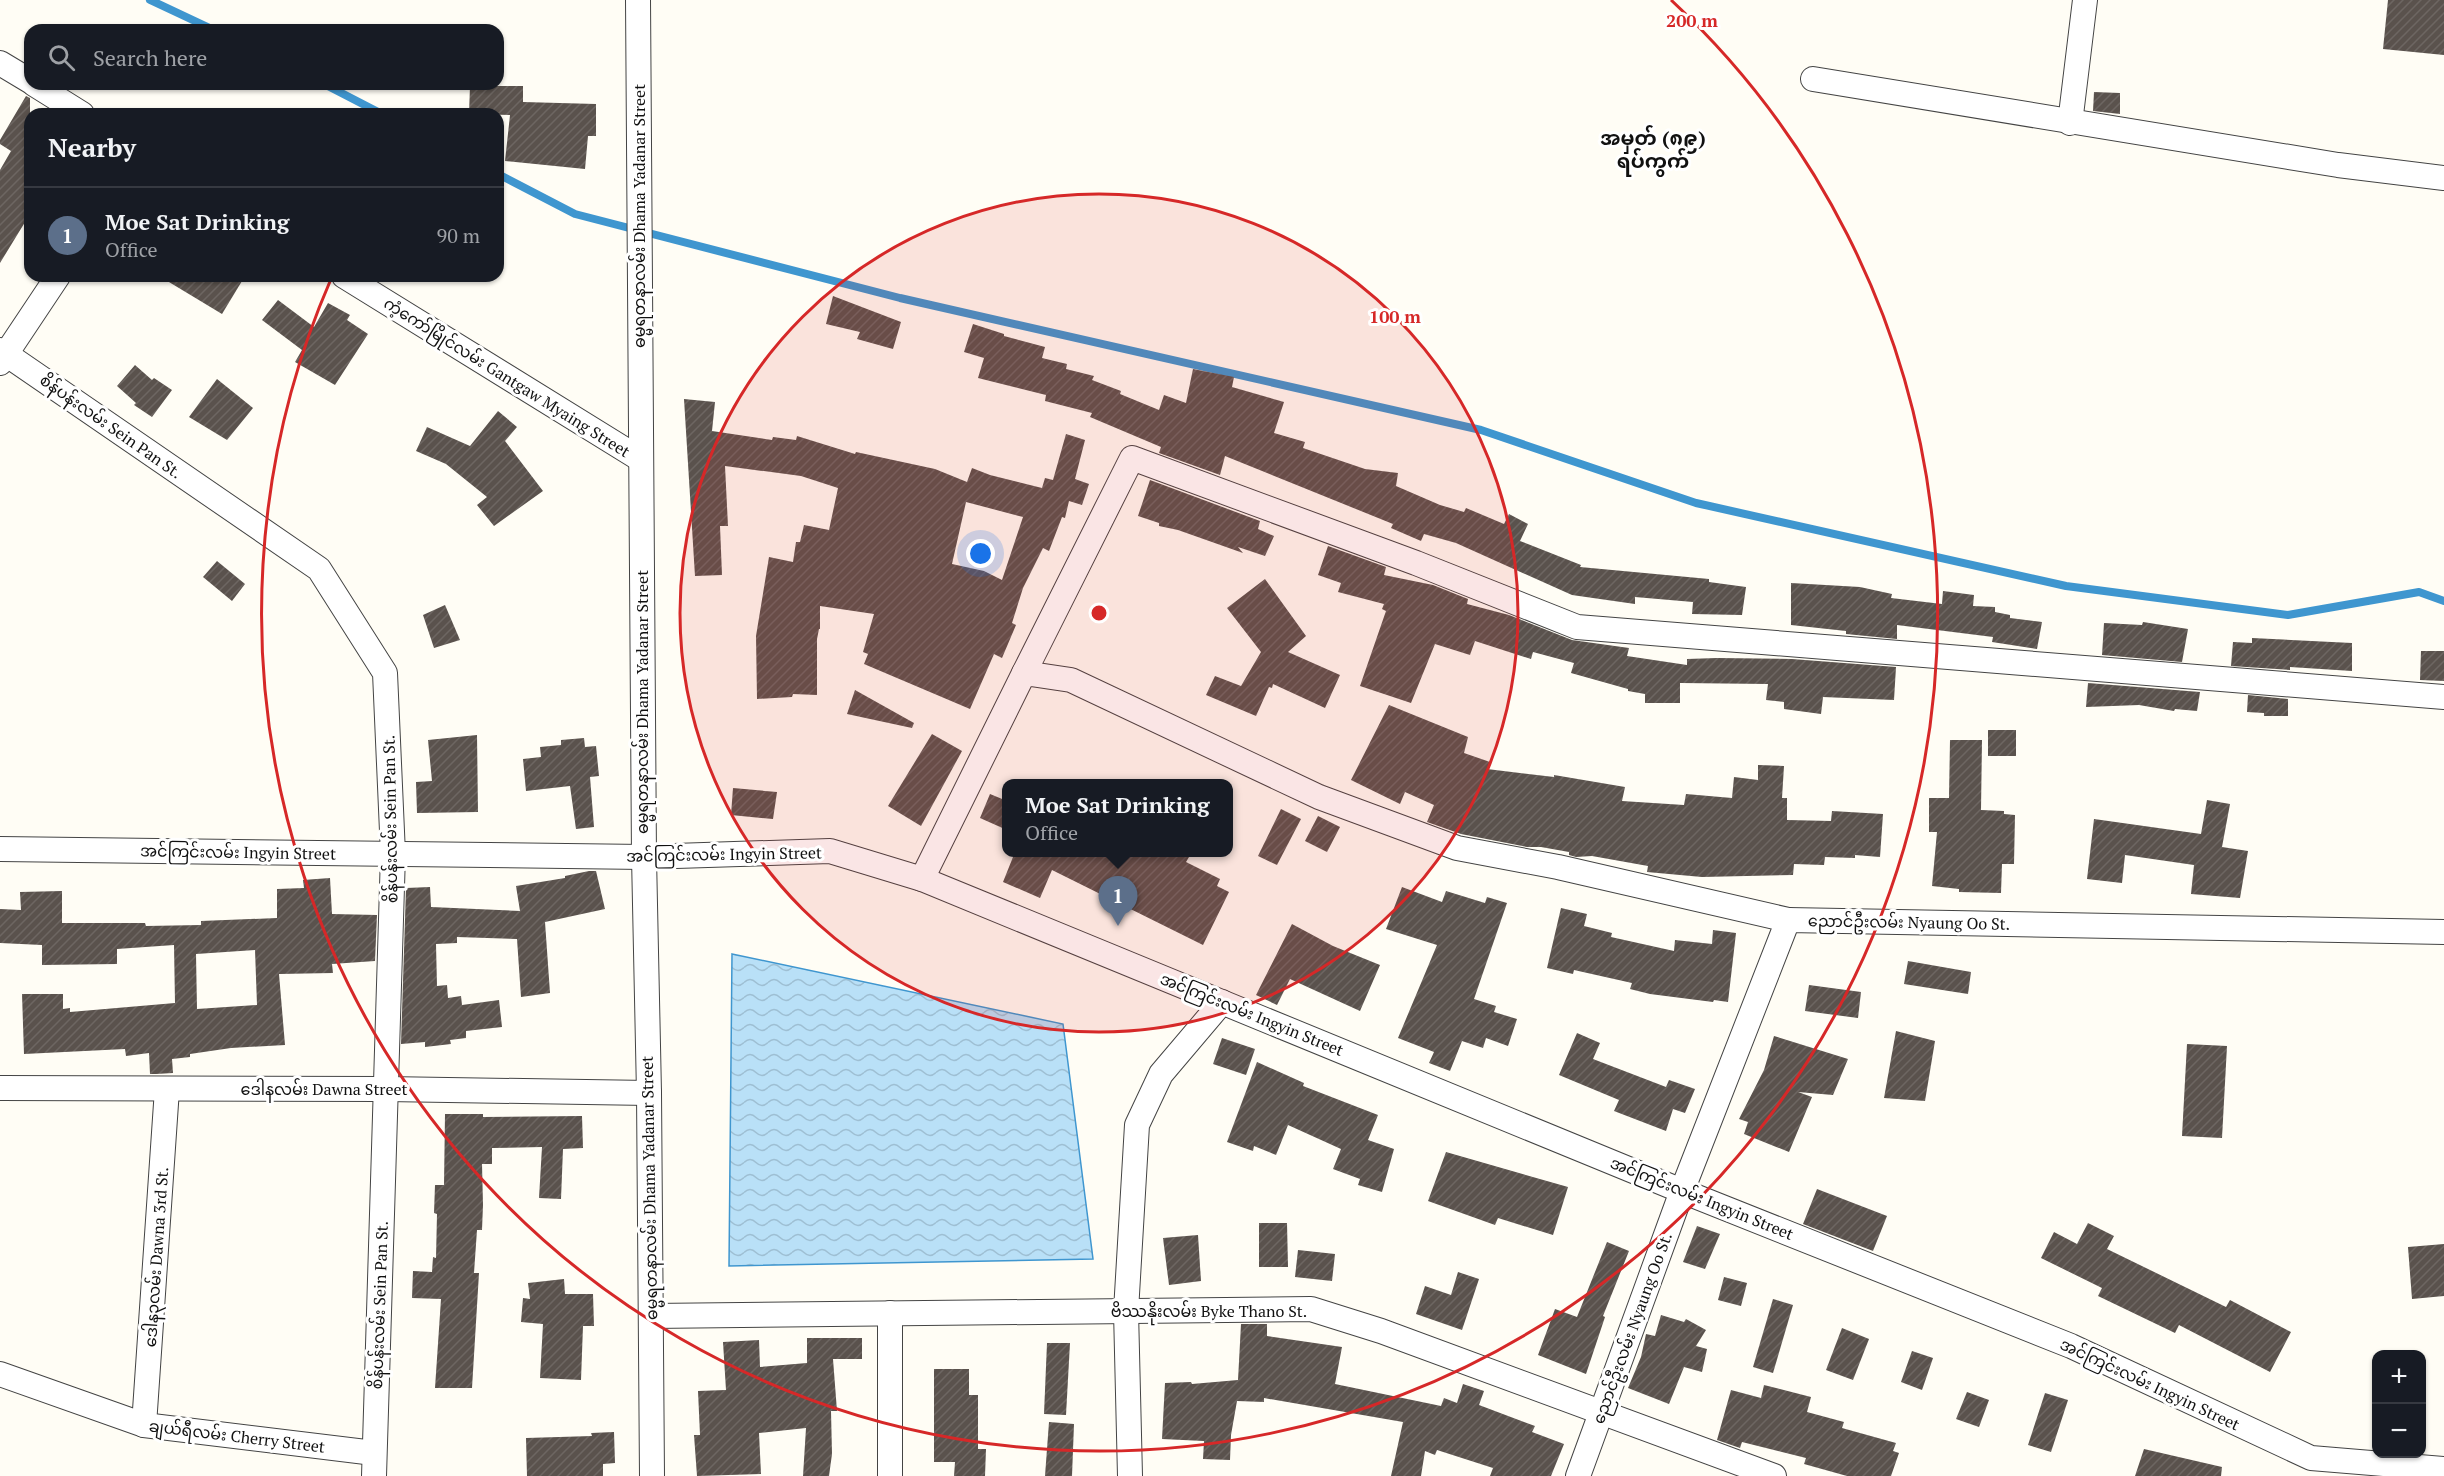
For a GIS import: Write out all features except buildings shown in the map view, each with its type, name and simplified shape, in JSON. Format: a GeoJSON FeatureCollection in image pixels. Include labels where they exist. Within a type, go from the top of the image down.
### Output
{"type":"FeatureCollection","features":[{"type":"Feature","properties":{"kind":"street","name":"ဓမ္မရတနာလမ်း Dhama Yadanar Street"},"geometry":{"type":"LineString","coordinates":[[638,0],[640,459],[652,1476]]}},
{"type":"Feature","properties":{"kind":"street"},"geometry":{"type":"LineString","coordinates":[[2070,123],[2085,0]]}},
{"type":"Feature","properties":{"kind":"street"},"geometry":{"type":"LineString","coordinates":[[0,63],[24,77]]}},
{"type":"Feature","properties":{"kind":"street"},"geometry":{"type":"LineString","coordinates":[[1813,79],[2070,123],[2338,165],[2444,178]]}},
{"type":"Feature","properties":{"kind":"street"},"geometry":{"type":"LineString","coordinates":[[44,90],[72,108]]}},
{"type":"Feature","properties":{"kind":"street"},"geometry":{"type":"LineString","coordinates":[[2,355],[54,282]]}},
{"type":"Feature","properties":{"kind":"street","name":"ကံ့ကော်မြိုင်လမ်း Gantgaw Myaing Street"},"geometry":{"type":"LineString","coordinates":[[354,282],[640,459]]}},
{"type":"Feature","properties":{"kind":"street","name":"စိန်ပန်းလမ်း Sein Pan St."},"geometry":{"type":"LineString","coordinates":[[2,355],[318,569],[385,673],[393,854],[374,1464]]}},
{"type":"Feature","properties":{"kind":"street"},"geometry":{"type":"LineString","coordinates":[[922,879],[1132,458],[1416,563],[1577,627],[1685,638],[2444,698]]}},
{"type":"Feature","properties":{"kind":"street"},"geometry":{"type":"LineString","coordinates":[[1024,673],[1071,680],[1319,797],[1458,848],[1558,867],[1788,920]]}},
{"type":"Feature","properties":{"kind":"street","name":"အင်ကြင်းလမ်း Ingyin Street"},"geometry":{"type":"LineString","coordinates":[[0,849],[644,857],[830,851],[922,879],[1682,1191],[2071,1346],[2310,1467],[2444,1469]]}},
{"type":"Feature","properties":{"kind":"street","name":"ညောင်ဦးလမ်း Nyaung Oo St."},"geometry":{"type":"LineString","coordinates":[[1578,1476],[1682,1191],[1788,920],[2444,932]]}},
{"type":"Feature","properties":{"kind":"street"},"geometry":{"type":"LineString","coordinates":[[1130,1476],[1126,1311],[1137,1125],[1161,1074],[1222,1002]]}},
{"type":"Feature","properties":{"kind":"street","name":"ဒေါနလမ်း Dawna Street"},"geometry":{"type":"LineString","coordinates":[[0,1088],[386,1089],[649,1093]]}},
{"type":"Feature","properties":{"kind":"street","name":"ဒေါန၃လမ်း Dawna 3rd St."},"geometry":{"type":"LineString","coordinates":[[144,1425],[167,1089]]}},
{"type":"Feature","properties":{"kind":"street","name":"ဗိဿနိုးလမ်း Byke Thano St."},"geometry":{"type":"LineString","coordinates":[[651,1316],[1311,1309],[1381,1331],[1774,1476]]}},
{"type":"Feature","properties":{"kind":"street"},"geometry":{"type":"LineString","coordinates":[[890,1313],[890,1476]]}},
{"type":"Feature","properties":{"kind":"street","name":"ချယ်ရီလမ်း Cherry Street"},"geometry":{"type":"LineString","coordinates":[[0,1374],[144,1425],[374,1464]]}},
{"type":"Feature","properties":{"kind":"water"},"geometry":{"type":"Polygon","coordinates":[[[732,954],[1063,1024],[1093,1259],[729,1266],[732,954]]]}},
{"type":"Feature","properties":{"kind":"waterway"},"geometry":{"type":"LineString","coordinates":[[150,0],[201,24]]}},
{"type":"Feature","properties":{"kind":"waterway"},"geometry":{"type":"LineString","coordinates":[[336,90],[370,108]]}},
{"type":"Feature","properties":{"kind":"waterway"},"geometry":{"type":"LineString","coordinates":[[504,177],[575,214],[900,298],[1481,430],[1696,503],[2066,586],[2288,615],[2419,592],[2444,601]]}},
{"type":"Feature","properties":{"kind":"place","name":"Moe Sat Drinking"},"geometry":{"type":"Point","coordinates":[1118,926]}},
{"type":"Feature","properties":{"kind":"district","name":"အမှတ် (၈၉) ရပ်ကွက်"},"geometry":{"type":"Point","coordinates":[1653,150]}}]}
